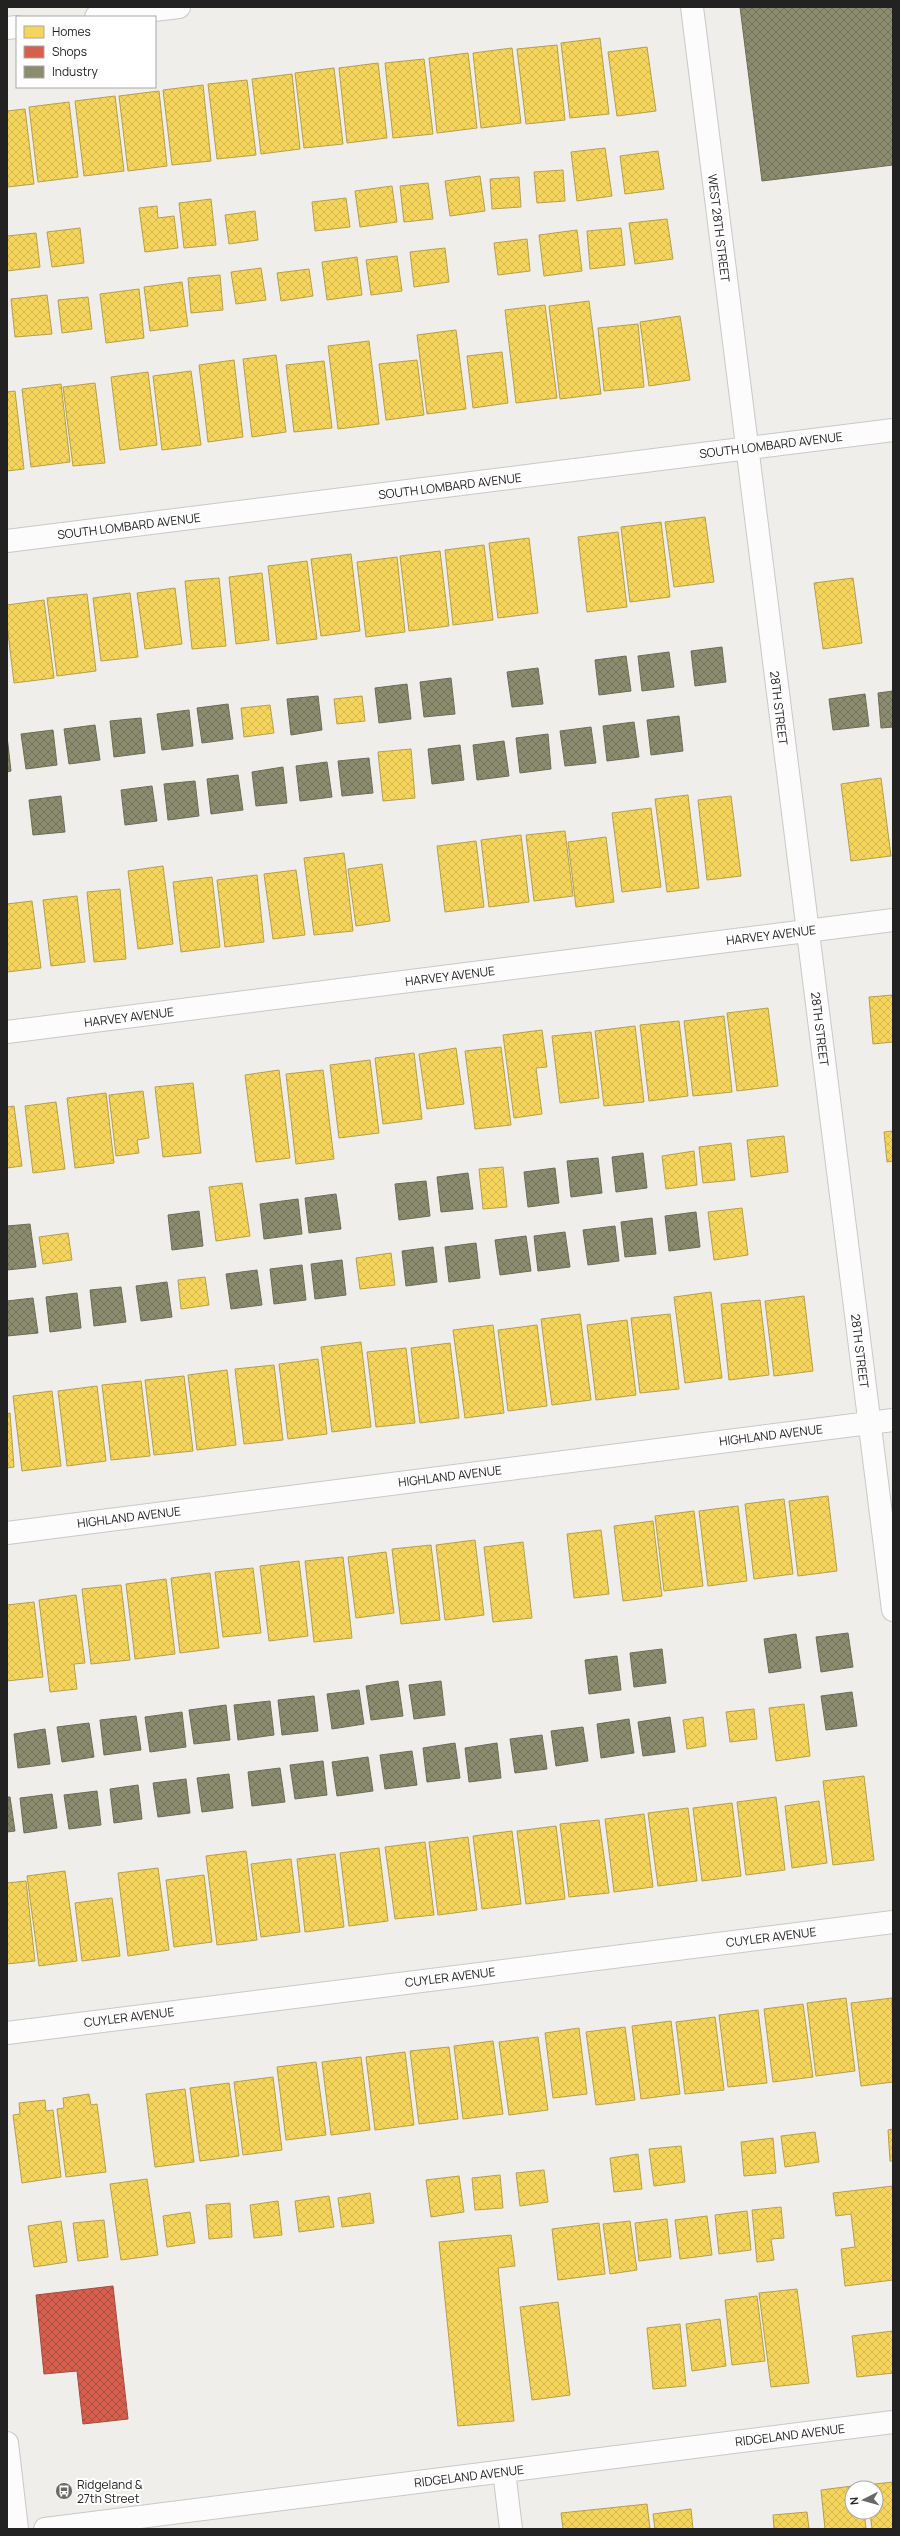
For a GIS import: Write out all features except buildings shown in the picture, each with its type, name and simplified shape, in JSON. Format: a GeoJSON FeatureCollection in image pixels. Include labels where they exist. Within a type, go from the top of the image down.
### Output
{"type":"FeatureCollection","features":[{"type":"Feature","properties":{"kind":"street"},"geometry":{"type":"LineString","coordinates":[[104,16],[179,7]]}},
{"type":"Feature","properties":{"kind":"street","name":"WEST 28TH STREET"},"geometry":{"type":"LineString","coordinates":[[692,7],[746,448]]}},
{"type":"Feature","properties":{"kind":"street","name":"SOUTH LOMBARD AVENUE"},"geometry":{"type":"LineString","coordinates":[[7,541],[893,430]]}},
{"type":"Feature","properties":{"kind":"street","name":"28TH STREET"},"geometry":{"type":"LineString","coordinates":[[746,448],[893,1610]]}},
{"type":"Feature","properties":{"kind":"street","name":"HARVEY AVENUE"},"geometry":{"type":"LineString","coordinates":[[7,1032],[893,920]]}},
{"type":"Feature","properties":{"kind":"street","name":"HIGHLAND AVENUE"},"geometry":{"type":"LineString","coordinates":[[7,1533],[893,1420]]}},
{"type":"Feature","properties":{"kind":"street","name":"CUYLER AVENUE"},"geometry":{"type":"LineString","coordinates":[[7,2033],[893,1922]]}},
{"type":"Feature","properties":{"kind":"street","name":"RIDGELAND AVENUE"},"geometry":{"type":"LineString","coordinates":[[45,2529],[893,2422]]}},
{"type":"Feature","properties":{"kind":"street"},"geometry":{"type":"LineString","coordinates":[[7,2443],[17,2529]]}},
{"type":"Feature","properties":{"kind":"street"},"geometry":{"type":"LineString","coordinates":[[504,2471],[511,2529]]}},
{"type":"Feature","properties":{"kind":"place","name":"Ridgeland & 27th Street"},"geometry":{"type":"Point","coordinates":[64,2491]}}]}
